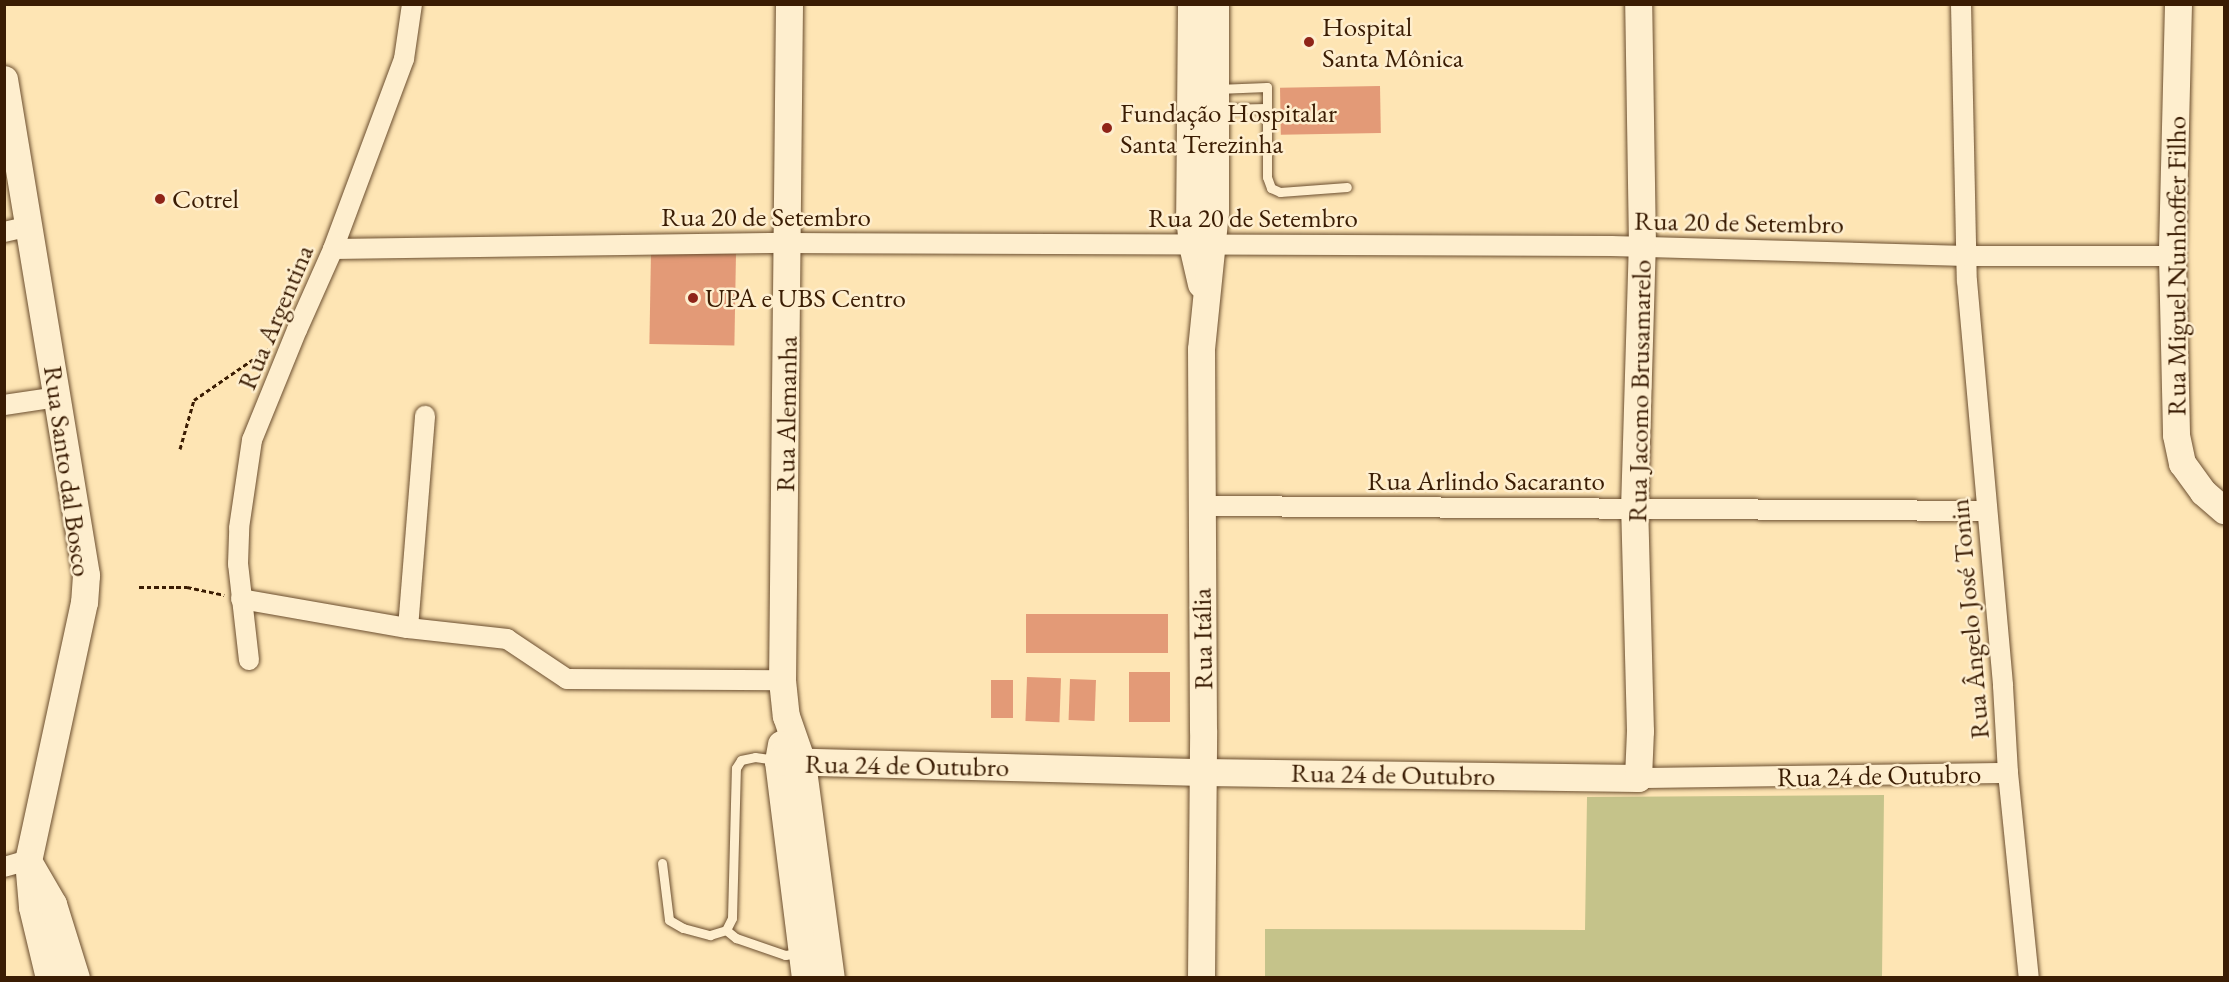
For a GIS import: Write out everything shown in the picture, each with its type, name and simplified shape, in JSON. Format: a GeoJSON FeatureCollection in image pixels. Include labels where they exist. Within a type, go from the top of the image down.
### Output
{"type":"FeatureCollection","features":[{"type":"Feature","properties":{"kind":"main road","name":"Rua Alemanha"},"geometry":{"type":"LineString","coordinates":[[789,4],[782,680],[812,951],[831,978]]}},
{"type":"Feature","properties":{"kind":"main road","name":"Rua Itália"},"geometry":{"type":"LineString","coordinates":[[1191,4],[1189,216],[1202,245]]}},
{"type":"Feature","properties":{"kind":"main road","name":"Rua Itália"},"geometry":{"type":"LineString","coordinates":[[1201,978],[1203,772],[1200,506],[1204,300],[1202,245],[1214,99],[1215,4]]}},
{"type":"Feature","properties":{"kind":"main road","name":"Rua Jacomo Brusamarelo"},"geometry":{"type":"LineString","coordinates":[[1638,4],[1642,246],[1634,509],[1640,731],[1638,778]]}},
{"type":"Feature","properties":{"kind":"main road","name":"Rua Miguel Nunhoffer Filho"},"geometry":{"type":"LineString","coordinates":[[2178,4],[2172,256],[2176,435],[2182,463],[2203,492],[2224,510]]}},
{"type":"Feature","properties":{"kind":"main road","name":"Rua Santo dal Bosco"},"geometry":{"type":"LineString","coordinates":[[4,79],[17,229],[58,397],[86,575],[84,602],[16,863],[32,907],[49,978]]}},
{"type":"Feature","properties":{"kind":"main road","name":"Rua 24 de Outubro"},"geometry":{"type":"LineString","coordinates":[[790,761],[1203,772],[1638,778]]}},
{"type":"Feature","properties":{"kind":"main road"},"geometry":{"type":"LineString","coordinates":[[16,863],[53,904],[76,978]]}},
{"type":"Feature","properties":{"kind":"street","name":"Rua Argentina"},"geometry":{"type":"LineString","coordinates":[[249,660],[241,599],[239,528],[252,440],[333,249],[404,59],[412,4]]}},
{"type":"Feature","properties":{"kind":"street","name":"Rua Ângelo José Tonin"},"geometry":{"type":"LineString","coordinates":[[1961,4],[1966,256],[2003,686],[2008,773],[2029,978]]}},
{"type":"Feature","properties":{"kind":"street","name":"Rua 20 de Setembro"},"geometry":{"type":"LineString","coordinates":[[333,249],[788,243],[1642,246],[1966,256],[2172,256]]}},
{"type":"Feature","properties":{"kind":"street"},"geometry":{"type":"LineString","coordinates":[[4,405],[58,397]]}},
{"type":"Feature","properties":{"kind":"street"},"geometry":{"type":"LineString","coordinates":[[408,628],[424,416]]}},
{"type":"Feature","properties":{"kind":"street","name":"Rua Arlindo Sacaranto"},"geometry":{"type":"LineString","coordinates":[[1200,506],[1987,512]]}},
{"type":"Feature","properties":{"kind":"street"},"geometry":{"type":"LineString","coordinates":[[241,599],[408,628],[507,639],[567,679],[782,680]]}},
{"type":"Feature","properties":{"kind":"street","name":"Rua 24 de Outubro"},"geometry":{"type":"LineString","coordinates":[[1638,778],[2008,773]]}},
{"type":"Feature","properties":{"kind":"lane"},"geometry":{"type":"LineString","coordinates":[[1214,99],[1267,87],[1267,177],[1271,188],[1280,192],[1347,187]]}},
{"type":"Feature","properties":{"kind":"lane"},"geometry":{"type":"LineString","coordinates":[[1214,99],[1266,108]]}},
{"type":"Feature","properties":{"kind":"lane"},"geometry":{"type":"LineString","coordinates":[[662,863],[669,920],[683,928],[710,935],[726,930],[732,918],[736,768],[741,760],[755,757],[790,761]]}},
{"type":"Feature","properties":{"kind":"lane"},"geometry":{"type":"LineString","coordinates":[[726,930],[736,938],[785,955],[812,951]]}},
{"type":"Feature","properties":{"kind":"path"},"geometry":{"type":"LineString","coordinates":[[180,449],[194,400],[269,349]]}},
{"type":"Feature","properties":{"kind":"path"},"geometry":{"type":"LineString","coordinates":[[139,588],[187,587],[241,599]]}},
{"type":"Feature","properties":{"kind":"shaded area"},"geometry":{"type":"Polygon","coordinates":[[[1884,795],[1882,977],[1265,977],[1265,929],[1585,930],[1587,797],[1884,795]]]}},
{"type":"Feature","properties":{"kind":"building"},"geometry":{"type":"Polygon","coordinates":[[[1380,86],[1381,133],[1281,135],[1280,88],[1380,86]]]}},
{"type":"Feature","properties":{"kind":"building","name":"UPA e UBS Centro"},"geometry":{"type":"Polygon","coordinates":[[[651,252],[736,253],[734,345],[649,344],[651,252]]]}},
{"type":"Feature","properties":{"kind":"building"},"geometry":{"type":"Polygon","coordinates":[[[1026,614],[1168,614],[1168,653],[1026,653],[1026,614]]]}},
{"type":"Feature","properties":{"kind":"building"},"geometry":{"type":"Polygon","coordinates":[[[1129,672],[1170,672],[1170,722],[1129,722],[1129,672]]]}},
{"type":"Feature","properties":{"kind":"building"},"geometry":{"type":"Polygon","coordinates":[[[1027,677],[1061,678],[1059,722],[1025,721],[1027,677]]]}},
{"type":"Feature","properties":{"kind":"building"},"geometry":{"type":"Polygon","coordinates":[[[1070,679],[1096,680],[1095,721],[1069,720],[1070,679]]]}},
{"type":"Feature","properties":{"kind":"building"},"geometry":{"type":"Polygon","coordinates":[[[991,680],[1013,680],[1013,718],[991,718],[991,680]]]}},
{"type":"Feature","properties":{"kind":"place","name":"Hospital Santa Mônica"},"geometry":{"type":"Point","coordinates":[1309,42]}},
{"type":"Feature","properties":{"kind":"place","name":"Fundação Hospitalar Santa Terezinha"},"geometry":{"type":"Point","coordinates":[1107,128]}},
{"type":"Feature","properties":{"kind":"place","name":"Cotrel"},"geometry":{"type":"Point","coordinates":[160,199]}},
{"type":"Feature","properties":{"kind":"place","name":"UPA e UBS Centro"},"geometry":{"type":"Point","coordinates":[693,298]}}]}
